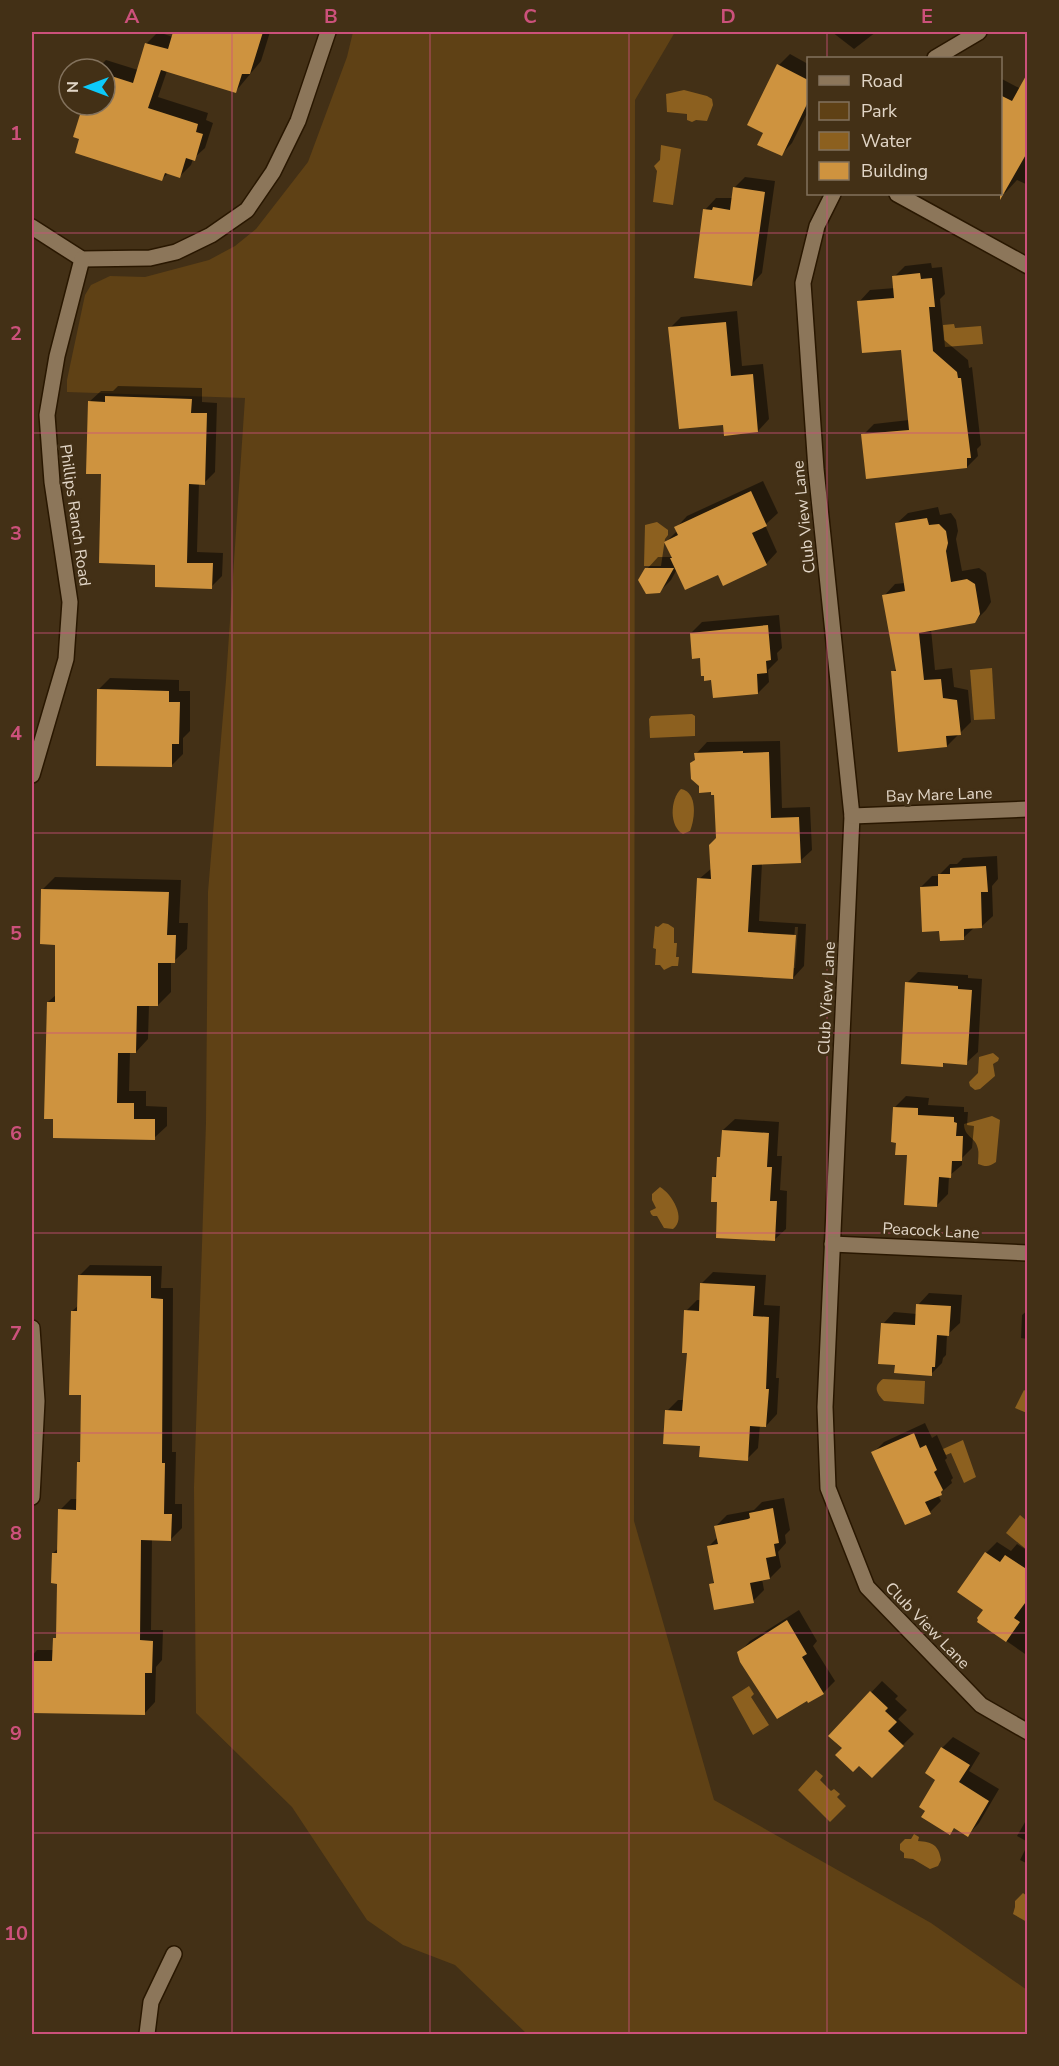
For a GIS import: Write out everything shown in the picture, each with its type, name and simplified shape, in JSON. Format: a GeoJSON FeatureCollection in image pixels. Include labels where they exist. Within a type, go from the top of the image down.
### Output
{"type":"FeatureCollection","features":[{"type":"Feature","properties":{"kind":"street"},"geometry":{"type":"LineString","coordinates":[[32,227],[82,259],[150,258],[176,252],[212,235],[247,210],[273,172],[298,121],[328,32]]}},
{"type":"Feature","properties":{"kind":"street"},"geometry":{"type":"LineString","coordinates":[[936,57],[979,32]]}},
{"type":"Feature","properties":{"kind":"street","name":"Club View Lane"},"geometry":{"type":"LineString","coordinates":[[832,195],[817,226],[803,283],[816,469],[852,816],[825,1407],[828,1488],[867,1587],[981,1705],[1028,1732]]}},
{"type":"Feature","properties":{"kind":"street"},"geometry":{"type":"LineString","coordinates":[[899,195],[1028,266]]}},
{"type":"Feature","properties":{"kind":"street","name":"Phillips Ranch Road"},"geometry":{"type":"LineString","coordinates":[[32,775],[66,658],[70,602],[52,482],[47,415],[57,356],[82,259]]}},
{"type":"Feature","properties":{"kind":"street","name":"Bay Mare Lane"},"geometry":{"type":"LineString","coordinates":[[852,816],[1028,809]]}},
{"type":"Feature","properties":{"kind":"street","name":"Peacock Lane"},"geometry":{"type":"LineString","coordinates":[[832,1244],[1028,1253]]}},
{"type":"Feature","properties":{"kind":"street"},"geometry":{"type":"LineString","coordinates":[[32,1328],[37,1401],[32,1497]]}},
{"type":"Feature","properties":{"kind":"street"},"geometry":{"type":"LineString","coordinates":[[147,2034],[151,2002],[174,1954]]}},
{"type":"Feature","properties":{"kind":"green space"},"geometry":{"type":"Polygon","coordinates":[[[353,32],[675,32],[635,100],[634,1521],[714,1800],[931,1923],[1027,1990],[1027,2034],[527,2034],[455,1965],[403,1945],[367,1920],[292,1807],[196,1713],[194,1488],[206,1123],[208,892],[226,680],[245,398],[67,392],[67,380],[85,295],[91,285],[110,276],[145,277],[209,260],[235,246],[256,229],[308,162],[347,57],[353,32]]]}},
{"type":"Feature","properties":{"kind":"water"},"geometry":{"type":"Polygon","coordinates":[[[684,90],[712,99],[713,105],[707,121],[692,122],[687,120],[687,114],[667,112],[666,94],[684,90]]]}},
{"type":"Feature","properties":{"kind":"water"},"geometry":{"type":"Polygon","coordinates":[[[661,145],[681,149],[673,205],[653,202],[657,171],[654,166],[660,160],[661,145]]]}},
{"type":"Feature","properties":{"kind":"water"},"geometry":{"type":"Polygon","coordinates":[[[954,324],[955,328],[981,326],[983,344],[945,347],[943,325],[954,324]]]}},
{"type":"Feature","properties":{"kind":"water"},"geometry":{"type":"Polygon","coordinates":[[[657,522],[668,530],[661,566],[644,566],[645,525],[657,522]]]}},
{"type":"Feature","properties":{"kind":"water"},"geometry":{"type":"Polygon","coordinates":[[[992,668],[995,719],[974,720],[970,670],[992,668]]]}},
{"type":"Feature","properties":{"kind":"water"},"geometry":{"type":"Polygon","coordinates":[[[692,714],[695,716],[695,736],[650,738],[649,719],[651,716],[692,714]]]}},
{"type":"Feature","properties":{"kind":"water"},"geometry":{"type":"Polygon","coordinates":[[[681,789],[690,795],[694,807],[690,831],[683,834],[678,830],[673,819],[673,806],[681,789]]]}},
{"type":"Feature","properties":{"kind":"water"},"geometry":{"type":"Polygon","coordinates":[[[663,923],[674,928],[674,943],[677,943],[676,957],[679,957],[678,966],[664,970],[660,965],[655,965],[656,949],[653,948],[655,926],[658,927],[663,923]]]}},
{"type":"Feature","properties":{"kind":"water"},"geometry":{"type":"Polygon","coordinates":[[[993,1053],[999,1058],[993,1064],[995,1076],[980,1089],[975,1090],[969,1082],[978,1073],[979,1057],[993,1053]]]}},
{"type":"Feature","properties":{"kind":"water"},"geometry":{"type":"Polygon","coordinates":[[[992,1116],[1000,1120],[996,1162],[985,1166],[978,1164],[977,1145],[966,1132],[964,1124],[992,1116]]]}},
{"type":"Feature","properties":{"kind":"water"},"geometry":{"type":"Polygon","coordinates":[[[660,1187],[669,1195],[678,1213],[679,1219],[673,1229],[664,1228],[657,1216],[653,1216],[650,1211],[656,1208],[652,1194],[660,1187]]]}},
{"type":"Feature","properties":{"kind":"water"},"geometry":{"type":"Polygon","coordinates":[[[883,1379],[925,1381],[924,1404],[884,1401],[877,1390],[878,1384],[883,1379]]]}},
{"type":"Feature","properties":{"kind":"water"},"geometry":{"type":"Polygon","coordinates":[[[1024,1390],[1027,1392],[1027,1413],[1015,1408],[1024,1390]]]}},
{"type":"Feature","properties":{"kind":"water"},"geometry":{"type":"Polygon","coordinates":[[[963,1440],[976,1477],[964,1483],[951,1453],[946,1455],[943,1449],[963,1440]]]}},
{"type":"Feature","properties":{"kind":"water"},"geometry":{"type":"Polygon","coordinates":[[[1020,1515],[1027,1521],[1027,1550],[1006,1533],[1020,1515]]]}},
{"type":"Feature","properties":{"kind":"water"},"geometry":{"type":"Polygon","coordinates":[[[749,1686],[754,1694],[751,1697],[769,1725],[753,1735],[732,1697],[749,1686]]]}},
{"type":"Feature","properties":{"kind":"water"},"geometry":{"type":"Polygon","coordinates":[[[816,1770],[823,1776],[820,1780],[831,1791],[834,1789],[840,1794],[837,1797],[846,1806],[830,1822],[798,1790],[816,1770]]]}},
{"type":"Feature","properties":{"kind":"water"},"geometry":{"type":"Polygon","coordinates":[[[914,1834],[919,1837],[918,1841],[931,1843],[937,1848],[941,1860],[938,1866],[930,1869],[913,1859],[904,1858],[900,1844],[905,1839],[911,1839],[914,1834]]]}},
{"type":"Feature","properties":{"kind":"water"},"geometry":{"type":"Polygon","coordinates":[[[1023,1893],[1027,1896],[1027,1922],[1013,1914],[1015,1901],[1023,1893]]]}},
{"type":"Feature","properties":{"kind":"building"},"geometry":{"type":"Polygon","coordinates":[[[173,32],[263,32],[250,74],[242,74],[236,93],[161,70],[148,108],[198,124],[196,132],[203,134],[195,161],[186,158],[180,178],[165,173],[162,181],[75,153],[79,139],[73,137],[79,117],[117,117],[117,78],[133,83],[145,43],[168,49],[173,32]]]}},
{"type":"Feature","properties":{"kind":"building"},"geometry":{"type":"Polygon","coordinates":[[[777,64],[807,79],[807,104],[782,156],[757,145],[763,133],[747,125],[777,64]]]}},
{"type":"Feature","properties":{"kind":"building"},"geometry":{"type":"Polygon","coordinates":[[[1028,72],[1028,151],[1000,200],[1000,195],[1002,195],[1002,96],[1012,101],[1028,72]]]}},
{"type":"Feature","properties":{"kind":"building"},"geometry":{"type":"Polygon","coordinates":[[[733,187],[765,192],[752,286],[694,278],[703,209],[712,210],[713,207],[730,210],[733,187]]]}},
{"type":"Feature","properties":{"kind":"building"},"geometry":{"type":"Polygon","coordinates":[[[920,273],[921,279],[932,278],[935,307],[929,307],[933,351],[957,372],[958,378],[961,378],[971,458],[967,458],[967,468],[866,479],[861,434],[909,430],[901,350],[862,353],[857,301],[894,298],[892,276],[920,273]]]}},
{"type":"Feature","properties":{"kind":"building"},"geometry":{"type":"Polygon","coordinates":[[[726,322],[731,376],[753,374],[758,432],[724,436],[723,425],[679,429],[668,327],[726,322]]]}},
{"type":"Feature","properties":{"kind":"building"},"geometry":{"type":"Polygon","coordinates":[[[105,396],[192,399],[191,413],[207,413],[205,485],[189,484],[187,563],[213,563],[212,589],[155,587],[155,565],[99,563],[101,474],[86,474],[88,401],[105,402],[105,396]]]}},
{"type":"Feature","properties":{"kind":"building"},"geometry":{"type":"Polygon","coordinates":[[[751,491],[767,526],[752,533],[767,565],[723,586],[718,575],[685,590],[664,542],[678,535],[674,527],[751,491]]]}},
{"type":"Feature","properties":{"kind":"building"},"geometry":{"type":"Polygon","coordinates":[[[927,518],[929,525],[939,524],[946,531],[948,543],[946,551],[951,582],[967,579],[975,584],[980,614],[975,623],[919,633],[924,680],[941,679],[943,698],[957,700],[961,735],[946,736],[947,747],[898,752],[891,671],[896,671],[882,595],[905,591],[895,523],[927,518]]]}},
{"type":"Feature","properties":{"kind":"building"},"geometry":{"type":"Polygon","coordinates":[[[645,568],[674,568],[660,593],[646,594],[638,580],[645,568]]]}},
{"type":"Feature","properties":{"kind":"building"},"geometry":{"type":"Polygon","coordinates":[[[768,625],[771,660],[766,661],[767,673],[757,674],[758,694],[713,698],[711,680],[704,681],[704,676],[701,676],[700,658],[692,659],[690,633],[768,625]]]}},
{"type":"Feature","properties":{"kind":"building"},"geometry":{"type":"Polygon","coordinates":[[[97,689],[169,691],[169,702],[180,702],[179,744],[172,744],[172,767],[96,766],[97,689]]]}},
{"type":"Feature","properties":{"kind":"building"},"geometry":{"type":"Polygon","coordinates":[[[743,751],[743,753],[769,752],[771,818],[799,817],[801,863],[752,865],[748,932],[796,935],[793,979],[692,973],[697,878],[711,879],[709,845],[716,838],[714,795],[711,795],[711,792],[699,793],[699,786],[691,779],[690,763],[695,760],[694,753],[743,751]]]}},
{"type":"Feature","properties":{"kind":"building"},"geometry":{"type":"Polygon","coordinates":[[[986,866],[988,892],[981,892],[982,928],[964,929],[964,940],[940,941],[939,931],[922,932],[920,887],[938,886],[938,874],[950,874],[950,868],[986,866]]]}},
{"type":"Feature","properties":{"kind":"building"},"geometry":{"type":"Polygon","coordinates":[[[41,889],[169,892],[167,935],[176,935],[175,963],[158,963],[158,1006],[137,1006],[136,1053],[118,1053],[117,1103],[134,1103],[134,1119],[155,1119],[155,1140],[53,1138],[53,1119],[44,1119],[47,1002],[55,1002],[55,945],[40,944],[41,889]]]}},
{"type":"Feature","properties":{"kind":"building"},"geometry":{"type":"Polygon","coordinates":[[[905,982],[958,986],[958,989],[972,990],[967,1065],[943,1063],[943,1067],[901,1064],[905,982]]]}},
{"type":"Feature","properties":{"kind":"building"},"geometry":{"type":"Polygon","coordinates":[[[893,1107],[918,1108],[918,1115],[954,1117],[954,1122],[957,1123],[956,1136],[963,1136],[962,1161],[952,1161],[951,1178],[939,1177],[937,1207],[904,1205],[907,1155],[895,1155],[896,1143],[891,1142],[893,1107]]]}},
{"type":"Feature","properties":{"kind":"building"},"geometry":{"type":"Polygon","coordinates":[[[722,1130],[769,1133],[767,1167],[772,1167],[770,1201],[777,1201],[775,1241],[716,1238],[717,1202],[711,1202],[712,1177],[716,1177],[722,1130]]]}},
{"type":"Feature","properties":{"kind":"building"},"geometry":{"type":"Polygon","coordinates":[[[78,1275],[151,1276],[151,1298],[163,1299],[162,1463],[165,1463],[164,1514],[172,1514],[171,1541],[141,1540],[140,1640],[153,1641],[152,1673],[145,1673],[145,1715],[32,1713],[32,1661],[52,1661],[53,1638],[56,1638],[57,1584],[51,1583],[52,1553],[57,1553],[58,1509],[76,1510],[77,1462],[80,1462],[81,1395],[69,1395],[71,1311],[77,1311],[78,1275]]]}},
{"type":"Feature","properties":{"kind":"building"},"geometry":{"type":"Polygon","coordinates":[[[700,1283],[755,1286],[753,1316],[769,1317],[766,1389],[769,1389],[766,1427],[750,1426],[748,1461],[699,1457],[700,1446],[663,1444],[665,1410],[682,1411],[687,1353],[682,1353],[684,1310],[699,1311],[700,1283]]]}},
{"type":"Feature","properties":{"kind":"building"},"geometry":{"type":"Polygon","coordinates":[[[916,1304],[951,1306],[949,1336],[937,1335],[935,1367],[932,1367],[932,1376],[894,1373],[895,1365],[878,1364],[881,1323],[915,1325],[916,1304]]]}},
{"type":"Feature","properties":{"kind":"building"},"geometry":{"type":"Polygon","coordinates":[[[914,1433],[920,1448],[926,1445],[937,1470],[934,1472],[943,1490],[942,1495],[925,1502],[931,1514],[905,1525],[871,1452],[914,1433]]]}},
{"type":"Feature","properties":{"kind":"building"},"geometry":{"type":"Polygon","coordinates":[[[773,1508],[779,1543],[774,1544],[776,1556],[766,1558],[770,1579],[750,1583],[754,1603],[714,1610],[709,1584],[714,1583],[707,1546],[718,1544],[714,1526],[748,1519],[750,1518],[749,1513],[773,1508]]]}},
{"type":"Feature","properties":{"kind":"building"},"geometry":{"type":"Polygon","coordinates":[[[985,1552],[1000,1562],[1005,1555],[1028,1570],[1028,1599],[1014,1618],[1020,1622],[1006,1642],[977,1622],[983,1610],[957,1592],[985,1552]]]}},
{"type":"Feature","properties":{"kind":"building"},"geometry":{"type":"Polygon","coordinates":[[[787,1620],[807,1654],[802,1657],[824,1694],[808,1703],[807,1701],[777,1719],[740,1662],[737,1652],[787,1620]]]}},
{"type":"Feature","properties":{"kind":"building"},"geometry":{"type":"Polygon","coordinates":[[[870,1691],[888,1708],[885,1711],[897,1722],[888,1731],[904,1746],[872,1778],[859,1766],[853,1772],[835,1755],[842,1748],[828,1736],[870,1691]]]}},
{"type":"Feature","properties":{"kind":"building"},"geometry":{"type":"Polygon","coordinates":[[[941,1747],[970,1765],[959,1782],[989,1801],[968,1837],[954,1828],[950,1835],[921,1817],[925,1811],[919,1807],[935,1780],[925,1773],[941,1747]]]}}]}
